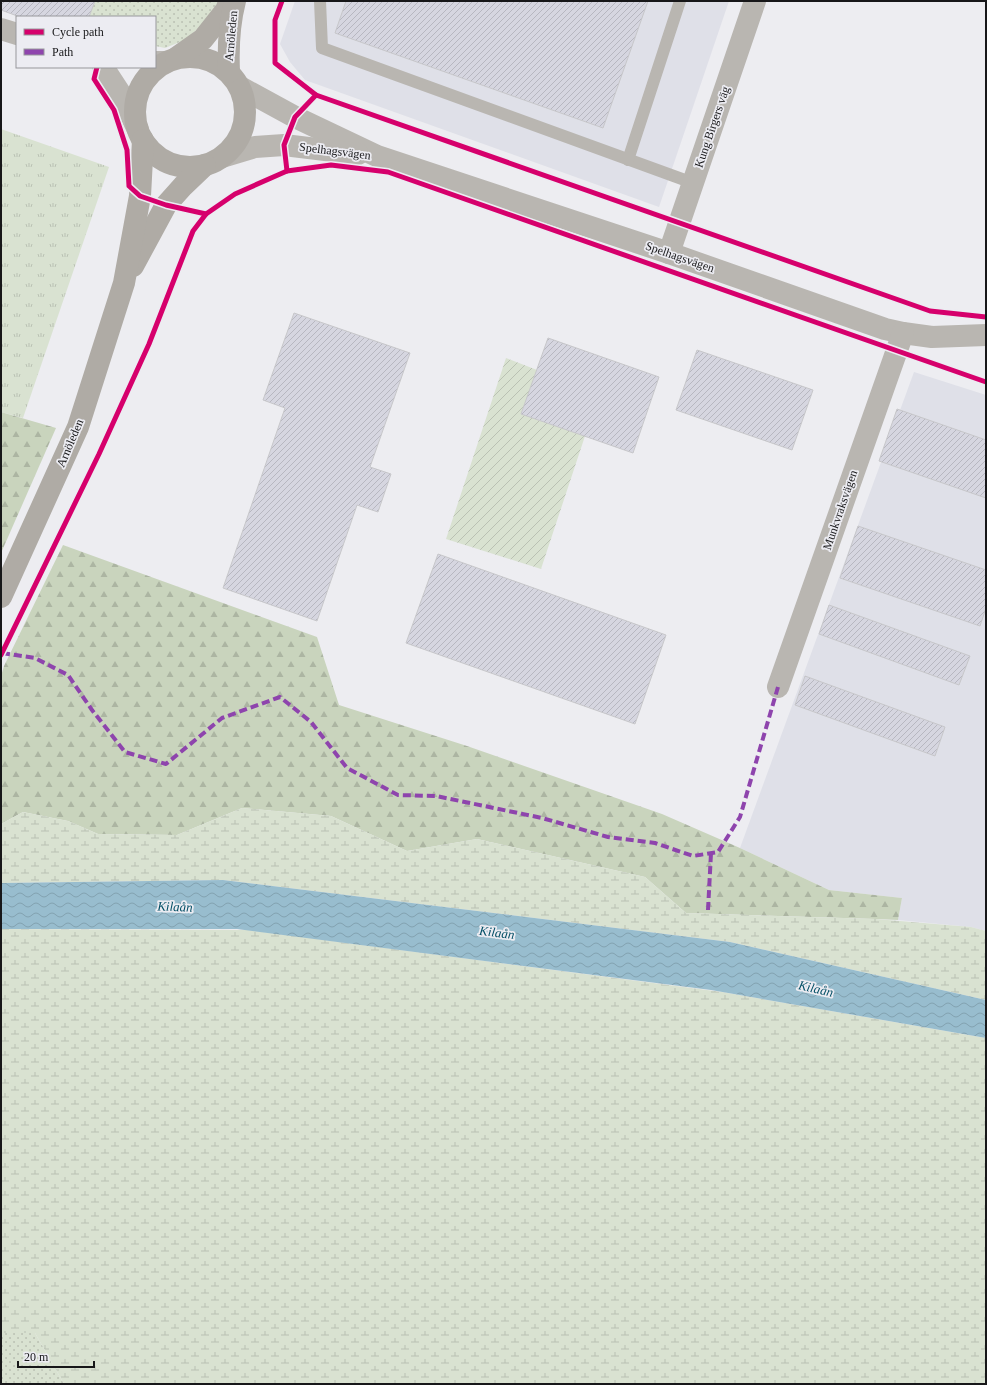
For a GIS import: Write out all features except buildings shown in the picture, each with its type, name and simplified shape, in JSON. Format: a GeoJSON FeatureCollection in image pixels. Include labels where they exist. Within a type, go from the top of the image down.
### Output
{"type":"FeatureCollection","features":[{"type":"Feature","properties":{"kind":"main road","name":"Arnöleden"},"geometry":{"type":"LineString","coordinates":[[166,60],[203,39],[226,10],[230,1]]}},
{"type":"Feature","properties":{"kind":"main road","name":"Arnöleden"},"geometry":{"type":"LineString","coordinates":[[234,80],[228,42],[235,1]]}},
{"type":"Feature","properties":{"kind":"main road"},"geometry":{"type":"LineString","coordinates":[[192,56],[212,61],[234,80],[245,106],[243,126],[236,143],[214,161],[186,167],[167,162],[149,149],[140,135],[135,107],[141,86],[154,70],[166,60],[192,56]]}},
{"type":"Feature","properties":{"kind":"main road","name":"Arnöleden"},"geometry":{"type":"LineString","coordinates":[[1,597],[78,427],[124,283],[140,196],[140,135]]}},
{"type":"Feature","properties":{"kind":"main road","name":"Arnöleden"},"geometry":{"type":"LineString","coordinates":[[124,283],[166,205],[183,186],[214,161]]}},
{"type":"Feature","properties":{"kind":"street","name":"Kung Birgers väg"},"geometry":{"type":"LineString","coordinates":[[670,253],[756,1]]}},
{"type":"Feature","properties":{"kind":"street"},"geometry":{"type":"LineString","coordinates":[[1,29],[16,34]]}},
{"type":"Feature","properties":{"kind":"street"},"geometry":{"type":"LineString","coordinates":[[104,68],[122,96],[140,135]]}},
{"type":"Feature","properties":{"kind":"street","name":"Spelhagsvägen"},"geometry":{"type":"LineString","coordinates":[[234,80],[295,117],[377,156],[670,253],[885,329],[932,337],[986,334]]}},
{"type":"Feature","properties":{"kind":"street","name":"Spelhagsvägen"},"geometry":{"type":"LineString","coordinates":[[214,161],[255,147],[284,145],[377,156]]}},
{"type":"Feature","properties":{"kind":"street","name":"Munkvraksvägen"},"geometry":{"type":"LineString","coordinates":[[778,687],[903,333]]}},
{"type":"Feature","properties":{"kind":"lane"},"geometry":{"type":"LineString","coordinates":[[320,1],[322,48],[693,183]]}},
{"type":"Feature","properties":{"kind":"lane"},"geometry":{"type":"LineString","coordinates":[[628,160],[680,1]]}},
{"type":"Feature","properties":{"kind":"shaded area"},"geometry":{"type":"Polygon","coordinates":[[[295,1],[729,1],[659,207],[305,80],[290,62],[280,44],[295,1]]]}},
{"type":"Feature","properties":{"kind":"shaded area"},"geometry":{"type":"Polygon","coordinates":[[[914,372],[986,395],[986,931],[971,927],[898,920],[902,898],[829,890],[740,848],[914,372]]]}},
{"type":"Feature","properties":{"kind":"green space"},"geometry":{"type":"Polygon","coordinates":[[[13,1],[219,1],[210,18],[185,40],[165,48],[156,46],[156,16],[56,16],[13,1]]]}},
{"type":"Feature","properties":{"kind":"green space"},"geometry":{"type":"Polygon","coordinates":[[[1,129],[109,167],[23,418],[1,412],[1,129]]]}},
{"type":"Feature","properties":{"kind":"green space"},"geometry":{"type":"Polygon","coordinates":[[[506,358],[537,370],[522,414],[585,436],[541,569],[446,539],[506,358]]]}},
{"type":"Feature","properties":{"kind":"green space"},"geometry":{"type":"Polygon","coordinates":[[[1,412],[56,428],[1,553],[1,412]]]}},
{"type":"Feature","properties":{"kind":"green space"},"geometry":{"type":"Polygon","coordinates":[[[63,545],[317,637],[339,705],[467,746],[662,814],[740,848],[829,890],[902,898],[898,920],[686,913],[645,877],[477,839],[407,851],[331,816],[242,808],[177,835],[98,834],[68,821],[23,812],[1,824],[1,676],[4,666],[63,545]]]}},
{"type":"Feature","properties":{"kind":"green space"},"geometry":{"type":"Polygon","coordinates":[[[242,808],[331,816],[407,851],[477,839],[645,877],[686,913],[876,919],[971,927],[986,931],[986,1000],[730,942],[223,880],[1,883],[1,824],[23,812],[68,821],[98,834],[177,835],[242,808]]]}},
{"type":"Feature","properties":{"kind":"green space"},"geometry":{"type":"Polygon","coordinates":[[[1,929],[248,930],[722,992],[986,1038],[986,1384],[64,1384],[35,1333],[1,1333],[1,929]]]}},
{"type":"Feature","properties":{"kind":"green space"},"geometry":{"type":"Polygon","coordinates":[[[1,1333],[35,1333],[64,1384],[1,1384],[1,1333]]]}},
{"type":"Feature","properties":{"kind":"water","name":"Kilaån"},"geometry":{"type":"Polygon","coordinates":[[[223,880],[730,942],[986,1000],[986,1038],[711,990],[237,929],[1,929],[1,883],[223,880]]]}},
{"type":"Feature","properties":{"kind":"marked path"},"geometry":{"type":"LineString","coordinates":[[2,653],[35,658],[68,675],[92,710],[125,752],[166,764],[222,718],[280,697],[311,722],[347,768],[398,795],[436,796],[542,818],[608,837],[655,843],[693,856],[718,852],[740,817],[778,687]]}},
{"type":"Feature","properties":{"kind":"marked path"},"geometry":{"type":"LineString","coordinates":[[708,910],[711,853]]}},
{"type":"Feature","properties":{"kind":"cycle path"},"geometry":{"type":"LineString","coordinates":[[282,1],[275,20],[275,63],[316,95],[295,117],[284,145],[287,171]]}},
{"type":"Feature","properties":{"kind":"cycle path"},"geometry":{"type":"LineString","coordinates":[[97,68],[94,79],[114,110],[127,150],[129,186],[140,196],[166,205],[206,214]]}},
{"type":"Feature","properties":{"kind":"cycle path"},"geometry":{"type":"LineString","coordinates":[[316,95],[930,311],[986,317]]}},
{"type":"Feature","properties":{"kind":"cycle path"},"geometry":{"type":"LineString","coordinates":[[1,655],[99,454],[149,344],[193,231],[206,214],[235,194],[287,171],[331,165],[388,172],[986,382]]}}]}
